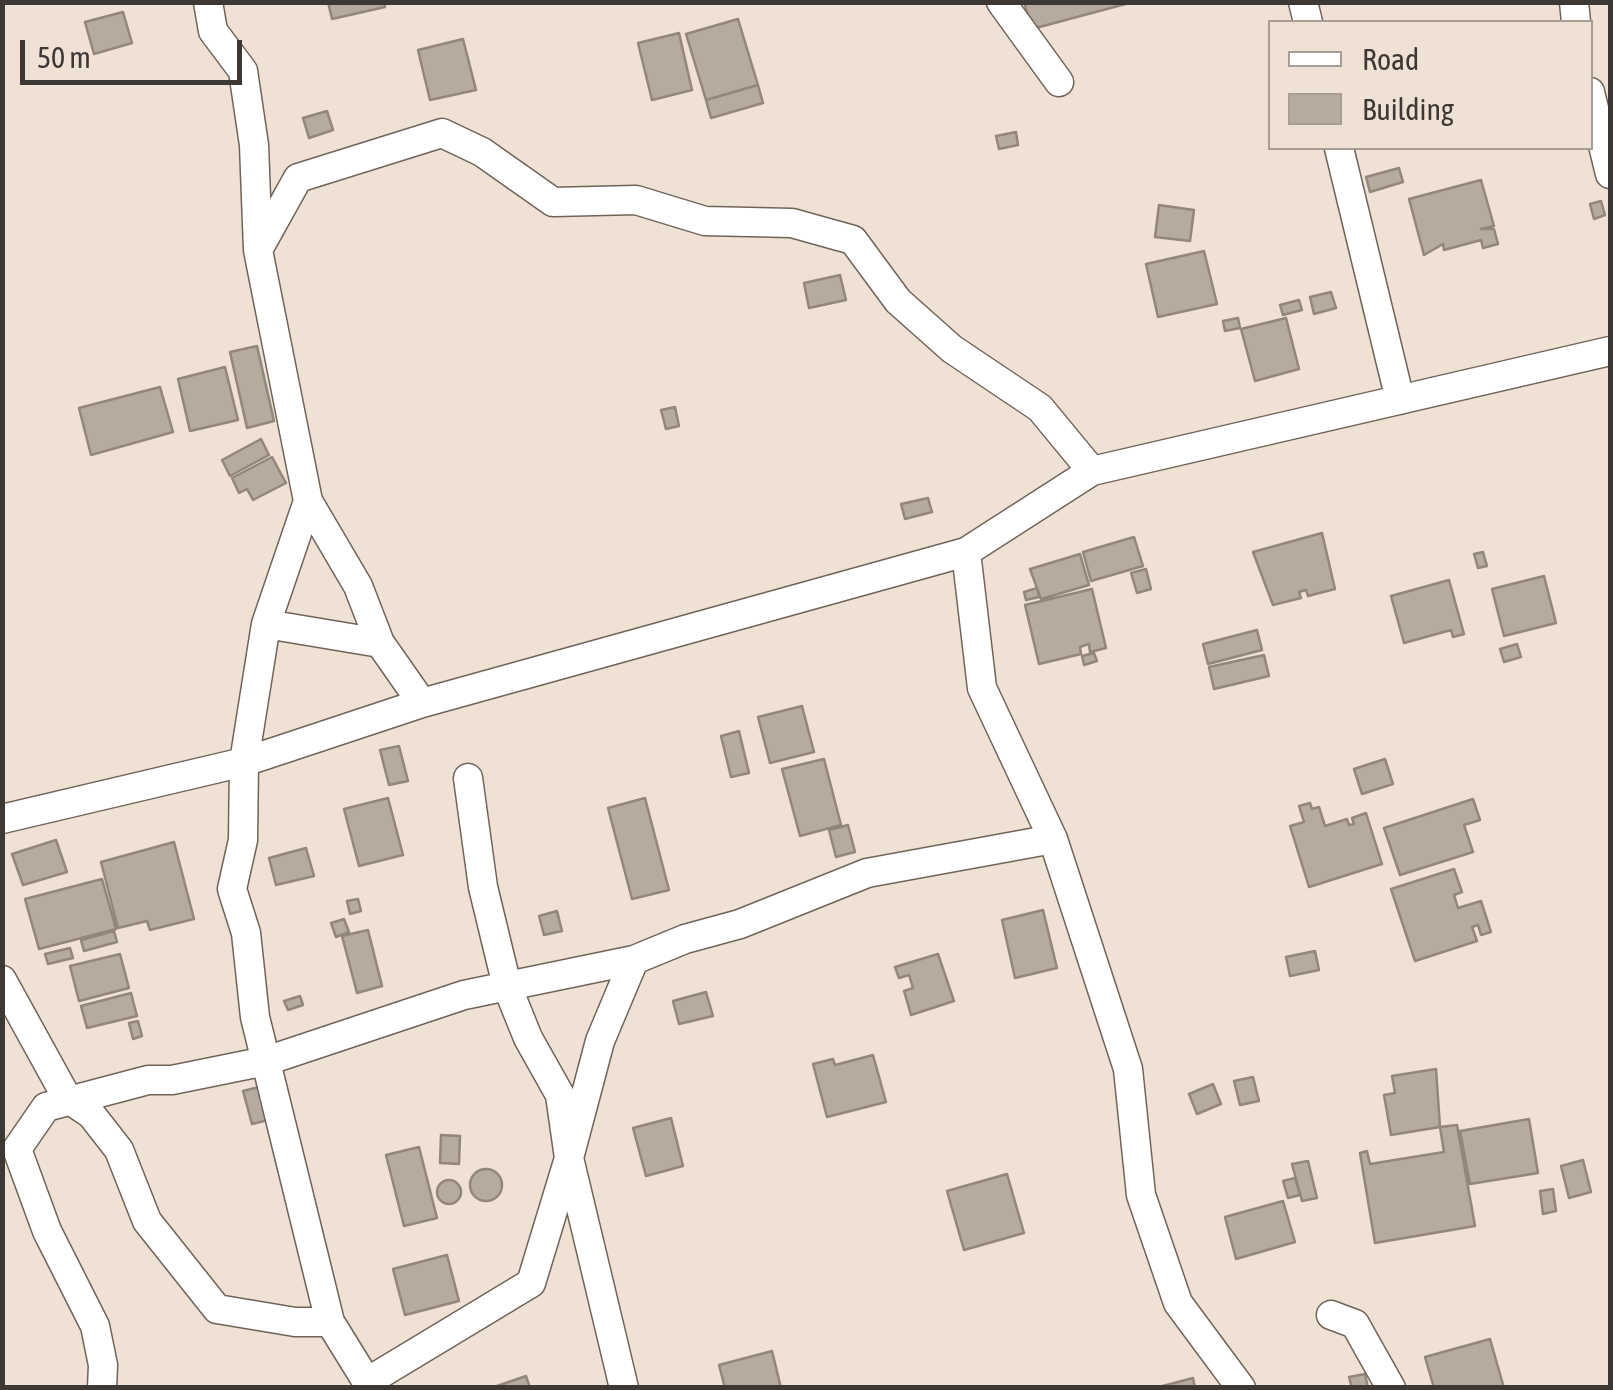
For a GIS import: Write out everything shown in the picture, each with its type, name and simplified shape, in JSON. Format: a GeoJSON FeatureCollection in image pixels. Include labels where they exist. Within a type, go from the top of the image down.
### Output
{"type":"FeatureCollection","features":[{"type":"Feature","properties":{"kind":"street"},"geometry":{"type":"LineString","coordinates":[[208,2],[213,32],[243,71],[254,145],[258,250],[308,501],[358,586],[380,643],[422,703]]}},
{"type":"Feature","properties":{"kind":"street"},"geometry":{"type":"LineString","coordinates":[[1001,2],[1059,82]]}},
{"type":"Feature","properties":{"kind":"street"},"geometry":{"type":"LineString","coordinates":[[1593,104],[1610,174]]}},
{"type":"Feature","properties":{"kind":"street"},"geometry":{"type":"LineString","coordinates":[[258,250],[298,178],[442,133],[482,152],[554,202],[636,200],[705,221],[792,223],[854,240],[898,300],[952,349],[1040,408],[1092,472]]}},
{"type":"Feature","properties":{"kind":"street"},"geometry":{"type":"LineString","coordinates":[[1339,150],[1400,400]]}},
{"type":"Feature","properties":{"kind":"street"},"geometry":{"type":"LineString","coordinates":[[2,819],[244,762],[422,703],[966,552],[1092,472],[1610,352]]}},
{"type":"Feature","properties":{"kind":"street"},"geometry":{"type":"LineString","coordinates":[[308,501],[266,624],[244,762],[243,840],[232,889],[246,933],[255,1017],[330,1322],[366,1384],[531,1283],[570,1158],[600,1041],[634,960]]}},
{"type":"Feature","properties":{"kind":"street"},"geometry":{"type":"LineString","coordinates":[[966,552],[982,688],[1053,839],[1128,1069],[1140,1195],[1178,1304],[1241,1388]]}},
{"type":"Feature","properties":{"kind":"street"},"geometry":{"type":"LineString","coordinates":[[266,624],[380,643]]}},
{"type":"Feature","properties":{"kind":"street"},"geometry":{"type":"LineString","coordinates":[[468,778],[483,887],[507,986],[528,1038],[560,1095],[570,1158],[624,1388]]}},
{"type":"Feature","properties":{"kind":"street"},"geometry":{"type":"LineString","coordinates":[[102,1388],[103,1365],[95,1326],[47,1231],[16,1148],[46,1106],[67,1098],[266,1061],[464,995],[634,960],[685,939],[740,924],[867,873],[1053,839]]}},
{"type":"Feature","properties":{"kind":"street"},"geometry":{"type":"LineString","coordinates":[[2,980],[67,1098],[91,1114],[119,1150],[147,1222],[217,1308],[294,1322],[330,1322]]}},
{"type":"Feature","properties":{"kind":"street"},"geometry":{"type":"LineString","coordinates":[[1331,1316],[1354,1324],[1390,1388]]}},
{"type":"Feature","properties":{"kind":"building"},"geometry":{"type":"Polygon","coordinates":[[[328,2],[384,2],[385,7],[332,19],[328,2]]]}},
{"type":"Feature","properties":{"kind":"building"},"geometry":{"type":"Polygon","coordinates":[[[1024,2],[1133,2],[1032,29],[1024,2]]]}},
{"type":"Feature","properties":{"kind":"building"},"geometry":{"type":"Polygon","coordinates":[[[123,12],[132,43],[94,54],[85,22],[123,12]]]}},
{"type":"Feature","properties":{"kind":"building"},"geometry":{"type":"Polygon","coordinates":[[[738,19],[758,85],[706,100],[686,34],[738,19]]]}},
{"type":"Feature","properties":{"kind":"building"},"geometry":{"type":"Polygon","coordinates":[[[679,33],[692,90],[652,100],[638,43],[679,33]]]}},
{"type":"Feature","properties":{"kind":"building"},"geometry":{"type":"Polygon","coordinates":[[[463,39],[476,90],[430,100],[418,50],[463,39]]]}},
{"type":"Feature","properties":{"kind":"building"},"geometry":{"type":"Polygon","coordinates":[[[758,85],[763,103],[711,118],[706,100],[758,85]]]}},
{"type":"Feature","properties":{"kind":"building"},"geometry":{"type":"Polygon","coordinates":[[[327,111],[333,130],[309,138],[303,118],[327,111]]]}},
{"type":"Feature","properties":{"kind":"building"},"geometry":{"type":"Polygon","coordinates":[[[1016,132],[1018,145],[999,149],[996,136],[1016,132]]]}},
{"type":"Feature","properties":{"kind":"building"},"geometry":{"type":"Polygon","coordinates":[[[1399,168],[1403,182],[1370,192],[1366,177],[1399,168]]]}},
{"type":"Feature","properties":{"kind":"building"},"geometry":{"type":"Polygon","coordinates":[[[1481,180],[1494,226],[1481,229],[1494,229],[1498,244],[1483,248],[1481,240],[1444,250],[1443,244],[1424,255],[1409,199],[1481,180]]]}},
{"type":"Feature","properties":{"kind":"building"},"geometry":{"type":"Polygon","coordinates":[[[1601,201],[1605,215],[1594,219],[1590,204],[1601,201]]]}},
{"type":"Feature","properties":{"kind":"building"},"geometry":{"type":"Polygon","coordinates":[[[1159,205],[1194,210],[1190,241],[1155,237],[1159,205]]]}},
{"type":"Feature","properties":{"kind":"building"},"geometry":{"type":"Polygon","coordinates":[[[1204,251],[1217,304],[1158,317],[1146,264],[1204,251]]]}},
{"type":"Feature","properties":{"kind":"building"},"geometry":{"type":"Polygon","coordinates":[[[840,275],[846,300],[809,308],[804,283],[840,275]]]}},
{"type":"Feature","properties":{"kind":"building"},"geometry":{"type":"Polygon","coordinates":[[[1331,292],[1336,308],[1314,314],[1310,297],[1331,292]]]}},
{"type":"Feature","properties":{"kind":"building"},"geometry":{"type":"Polygon","coordinates":[[[1299,300],[1302,310],[1283,315],[1280,305],[1299,300]]]}},
{"type":"Feature","properties":{"kind":"building"},"geometry":{"type":"Polygon","coordinates":[[[1238,318],[1240,328],[1225,331],[1223,321],[1238,318]]]}},
{"type":"Feature","properties":{"kind":"building"},"geometry":{"type":"Polygon","coordinates":[[[1286,318],[1299,369],[1255,381],[1241,329],[1286,318]]]}},
{"type":"Feature","properties":{"kind":"building"},"geometry":{"type":"Polygon","coordinates":[[[257,346],[274,421],[247,428],[230,352],[257,346]]]}},
{"type":"Feature","properties":{"kind":"building"},"geometry":{"type":"Polygon","coordinates":[[[225,367],[238,420],[190,431],[178,379],[225,367]]]}},
{"type":"Feature","properties":{"kind":"building"},"geometry":{"type":"Polygon","coordinates":[[[160,387],[173,432],[91,455],[79,408],[160,387]]]}},
{"type":"Feature","properties":{"kind":"building"},"geometry":{"type":"Polygon","coordinates":[[[675,407],[679,426],[666,429],[661,410],[675,407]]]}},
{"type":"Feature","properties":{"kind":"building"},"geometry":{"type":"Polygon","coordinates":[[[261,439],[269,455],[230,476],[222,460],[261,439]]]}},
{"type":"Feature","properties":{"kind":"building"},"geometry":{"type":"Polygon","coordinates":[[[272,457],[286,483],[253,500],[247,489],[239,493],[232,478],[272,457]]]}},
{"type":"Feature","properties":{"kind":"building"},"geometry":{"type":"Polygon","coordinates":[[[928,498],[932,512],[905,519],[901,504],[928,498]]]}},
{"type":"Feature","properties":{"kind":"building"},"geometry":{"type":"Polygon","coordinates":[[[1322,533],[1335,589],[1308,596],[1306,590],[1299,592],[1301,598],[1273,605],[1253,552],[1322,533]]]}},
{"type":"Feature","properties":{"kind":"building"},"geometry":{"type":"Polygon","coordinates":[[[1134,537],[1143,566],[1091,581],[1083,552],[1134,537]]]}},
{"type":"Feature","properties":{"kind":"building"},"geometry":{"type":"Polygon","coordinates":[[[1483,552],[1487,566],[1478,568],[1474,554],[1483,552]]]}},
{"type":"Feature","properties":{"kind":"building"},"geometry":{"type":"Polygon","coordinates":[[[1080,554],[1089,585],[1041,599],[1030,569],[1080,554]]]}},
{"type":"Feature","properties":{"kind":"building"},"geometry":{"type":"Polygon","coordinates":[[[1146,569],[1151,589],[1137,593],[1131,573],[1146,569]]]}},
{"type":"Feature","properties":{"kind":"building"},"geometry":{"type":"Polygon","coordinates":[[[1544,576],[1556,623],[1504,636],[1492,589],[1544,576]]]}},
{"type":"Feature","properties":{"kind":"building"},"geometry":{"type":"Polygon","coordinates":[[[1449,580],[1464,634],[1453,637],[1451,630],[1404,643],[1391,596],[1449,580]]]}},
{"type":"Feature","properties":{"kind":"building"},"geometry":{"type":"Polygon","coordinates":[[[1037,588],[1039,597],[1026,600],[1024,592],[1037,588]]]}},
{"type":"Feature","properties":{"kind":"building"},"geometry":{"type":"Polygon","coordinates":[[[1092,589],[1106,648],[1090,652],[1089,644],[1080,647],[1081,654],[1039,664],[1025,605],[1092,589]]]}},
{"type":"Feature","properties":{"kind":"building"},"geometry":{"type":"Polygon","coordinates":[[[1257,630],[1262,650],[1208,664],[1203,644],[1257,630]]]}},
{"type":"Feature","properties":{"kind":"building"},"geometry":{"type":"Polygon","coordinates":[[[1517,644],[1521,657],[1504,662],[1500,649],[1517,644]]]}},
{"type":"Feature","properties":{"kind":"building"},"geometry":{"type":"Polygon","coordinates":[[[1094,653],[1097,661],[1084,665],[1082,656],[1094,653]]]}},
{"type":"Feature","properties":{"kind":"building"},"geometry":{"type":"Polygon","coordinates":[[[1264,655],[1269,676],[1214,689],[1209,667],[1264,655]]]}},
{"type":"Feature","properties":{"kind":"building"},"geometry":{"type":"Polygon","coordinates":[[[802,706],[814,752],[770,763],[758,717],[802,706]]]}},
{"type":"Feature","properties":{"kind":"building"},"geometry":{"type":"Polygon","coordinates":[[[739,731],[749,773],[731,777],[721,736],[739,731]]]}},
{"type":"Feature","properties":{"kind":"building"},"geometry":{"type":"Polygon","coordinates":[[[399,746],[408,781],[389,785],[380,750],[399,746]]]}},
{"type":"Feature","properties":{"kind":"building"},"geometry":{"type":"Polygon","coordinates":[[[824,759],[841,825],[800,836],[782,769],[824,759]]]}},
{"type":"Feature","properties":{"kind":"building"},"geometry":{"type":"Polygon","coordinates":[[[1385,759],[1393,784],[1362,794],[1354,769],[1385,759]]]}},
{"type":"Feature","properties":{"kind":"building"},"geometry":{"type":"Polygon","coordinates":[[[388,798],[403,855],[359,866],[344,809],[388,798]]]}},
{"type":"Feature","properties":{"kind":"building"},"geometry":{"type":"Polygon","coordinates":[[[645,798],[669,890],[632,899],[608,808],[645,798]]]}},
{"type":"Feature","properties":{"kind":"building"},"geometry":{"type":"Polygon","coordinates":[[[1473,799],[1480,820],[1464,825],[1473,852],[1400,875],[1384,828],[1473,799]]]}},
{"type":"Feature","properties":{"kind":"building"},"geometry":{"type":"Polygon","coordinates":[[[1310,803],[1312,809],[1319,807],[1325,826],[1347,819],[1349,825],[1354,824],[1352,818],[1366,813],[1382,864],[1309,887],[1290,826],[1304,822],[1299,806],[1310,803]]]}},
{"type":"Feature","properties":{"kind":"building"},"geometry":{"type":"Polygon","coordinates":[[[848,825],[855,852],[836,857],[829,830],[848,825]]]}},
{"type":"Feature","properties":{"kind":"building"},"geometry":{"type":"Polygon","coordinates":[[[56,840],[67,872],[23,885],[12,854],[56,840]]]}},
{"type":"Feature","properties":{"kind":"building"},"geometry":{"type":"Polygon","coordinates":[[[174,842],[194,919],[150,930],[147,921],[118,928],[101,862],[174,842]]]}},
{"type":"Feature","properties":{"kind":"building"},"geometry":{"type":"Polygon","coordinates":[[[306,848],[314,876],[276,885],[269,858],[306,848]]]}},
{"type":"Feature","properties":{"kind":"building"},"geometry":{"type":"Polygon","coordinates":[[[1454,869],[1462,892],[1454,895],[1458,908],[1481,901],[1491,932],[1481,935],[1478,925],[1472,927],[1477,941],[1415,961],[1391,889],[1454,869]]]}},
{"type":"Feature","properties":{"kind":"building"},"geometry":{"type":"Polygon","coordinates":[[[102,879],[116,929],[39,949],[25,899],[102,879]]]}},
{"type":"Feature","properties":{"kind":"building"},"geometry":{"type":"Polygon","coordinates":[[[358,899],[361,911],[350,914],[347,901],[358,899]]]}},
{"type":"Feature","properties":{"kind":"building"},"geometry":{"type":"Polygon","coordinates":[[[1043,910],[1057,968],[1015,978],[1002,920],[1043,910]]]}},
{"type":"Feature","properties":{"kind":"building"},"geometry":{"type":"Polygon","coordinates":[[[557,911],[562,931],[544,935],[539,916],[557,911]]]}},
{"type":"Feature","properties":{"kind":"building"},"geometry":{"type":"Polygon","coordinates":[[[344,919],[349,932],[336,937],[331,923],[344,919]]]}},
{"type":"Feature","properties":{"kind":"building"},"geometry":{"type":"Polygon","coordinates":[[[368,930],[382,986],[357,993],[342,936],[368,930]]]}},
{"type":"Feature","properties":{"kind":"building"},"geometry":{"type":"Polygon","coordinates":[[[114,931],[117,942],[84,951],[81,940],[114,931]]]}},
{"type":"Feature","properties":{"kind":"building"},"geometry":{"type":"Polygon","coordinates":[[[70,948],[73,958],[48,964],[45,954],[70,948]]]}},
{"type":"Feature","properties":{"kind":"building"},"geometry":{"type":"Polygon","coordinates":[[[1315,951],[1319,970],[1290,976],[1286,957],[1315,951]]]}},
{"type":"Feature","properties":{"kind":"building"},"geometry":{"type":"Polygon","coordinates":[[[120,954],[129,988],[79,1001],[70,966],[120,954]]]}},
{"type":"Feature","properties":{"kind":"building"},"geometry":{"type":"Polygon","coordinates":[[[938,954],[954,1001],[911,1015],[904,991],[913,988],[909,975],[899,978],[895,967],[938,954]]]}},
{"type":"Feature","properties":{"kind":"building"},"geometry":{"type":"Polygon","coordinates":[[[706,992],[713,1016],[679,1024],[673,1001],[706,992]]]}},
{"type":"Feature","properties":{"kind":"building"},"geometry":{"type":"Polygon","coordinates":[[[131,993],[137,1016],[87,1028],[81,1006],[131,993]]]}},
{"type":"Feature","properties":{"kind":"building"},"geometry":{"type":"Polygon","coordinates":[[[300,996],[303,1005],[288,1010],[284,1001],[300,996]]]}},
{"type":"Feature","properties":{"kind":"building"},"geometry":{"type":"Polygon","coordinates":[[[138,1021],[142,1036],[133,1039],[129,1023],[138,1021]]]}},
{"type":"Feature","properties":{"kind":"building"},"geometry":{"type":"Polygon","coordinates":[[[873,1055],[886,1102],[827,1117],[813,1064],[833,1059],[835,1065],[873,1055]]]}},
{"type":"Feature","properties":{"kind":"building"},"geometry":{"type":"Polygon","coordinates":[[[1436,1069],[1440,1127],[1391,1135],[1384,1095],[1395,1093],[1392,1076],[1436,1069]]]}},
{"type":"Feature","properties":{"kind":"building"},"geometry":{"type":"Polygon","coordinates":[[[1253,1077],[1259,1101],[1240,1105],[1234,1081],[1253,1077]]]}},
{"type":"Feature","properties":{"kind":"building"},"geometry":{"type":"Polygon","coordinates":[[[1213,1084],[1221,1104],[1197,1114],[1189,1094],[1213,1084]]]}},
{"type":"Feature","properties":{"kind":"building"},"geometry":{"type":"Polygon","coordinates":[[[267,1085],[276,1118],[252,1124],[243,1091],[267,1085]]]}},
{"type":"Feature","properties":{"kind":"building"},"geometry":{"type":"Polygon","coordinates":[[[671,1118],[683,1166],[646,1176],[633,1128],[671,1118]]]}},
{"type":"Feature","properties":{"kind":"building"},"geometry":{"type":"Polygon","coordinates":[[[1529,1119],[1538,1173],[1470,1184],[1460,1131],[1529,1119]]]}},
{"type":"Feature","properties":{"kind":"building"},"geometry":{"type":"Polygon","coordinates":[[[1457,1125],[1475,1226],[1375,1243],[1360,1153],[1367,1151],[1370,1164],[1444,1152],[1440,1127],[1457,1125]]]}},
{"type":"Feature","properties":{"kind":"building"},"geometry":{"type":"Polygon","coordinates":[[[441,1135],[460,1136],[459,1164],[440,1163],[441,1135]]]}},
{"type":"Feature","properties":{"kind":"building"},"geometry":{"type":"Polygon","coordinates":[[[419,1147],[437,1218],[404,1226],[386,1155],[419,1147]]]}},
{"type":"Feature","properties":{"kind":"building"},"geometry":{"type":"Polygon","coordinates":[[[1583,1160],[1591,1192],[1569,1198],[1561,1166],[1583,1160]]]}},
{"type":"Feature","properties":{"kind":"building"},"geometry":{"type":"Polygon","coordinates":[[[1308,1161],[1317,1198],[1302,1201],[1292,1164],[1308,1161]]]}},
{"type":"Feature","properties":{"kind":"building"},"geometry":{"type":"Polygon","coordinates":[[[486,1169],[497,1174],[502,1185],[497,1196],[486,1201],[475,1196],[470,1185],[475,1174],[486,1169]]]}},
{"type":"Feature","properties":{"kind":"building"},"geometry":{"type":"Polygon","coordinates":[[[1007,1174],[1024,1233],[964,1250],[947,1191],[1007,1174]]]}},
{"type":"Feature","properties":{"kind":"building"},"geometry":{"type":"Polygon","coordinates":[[[1295,1178],[1300,1195],[1288,1198],[1283,1181],[1295,1178]]]}},
{"type":"Feature","properties":{"kind":"building"},"geometry":{"type":"Polygon","coordinates":[[[449,1180],[458,1183],[458,1201],[449,1204],[440,1201],[437,1192],[440,1183],[449,1180]]]}},
{"type":"Feature","properties":{"kind":"building"},"geometry":{"type":"Polygon","coordinates":[[[1553,1189],[1556,1211],[1543,1214],[1540,1191],[1553,1189]]]}},
{"type":"Feature","properties":{"kind":"building"},"geometry":{"type":"Polygon","coordinates":[[[1283,1201],[1295,1242],[1236,1259],[1225,1217],[1283,1201]]]}},
{"type":"Feature","properties":{"kind":"building"},"geometry":{"type":"Polygon","coordinates":[[[447,1255],[459,1301],[405,1315],[393,1269],[447,1255]]]}},
{"type":"Feature","properties":{"kind":"building"},"geometry":{"type":"Polygon","coordinates":[[[1490,1339],[1504,1388],[1434,1388],[1425,1357],[1490,1339]]]}},
{"type":"Feature","properties":{"kind":"building"},"geometry":{"type":"Polygon","coordinates":[[[772,1351],[781,1388],[725,1388],[719,1365],[772,1351]]]}},
{"type":"Feature","properties":{"kind":"building"},"geometry":{"type":"Polygon","coordinates":[[[1365,1374],[1368,1388],[1352,1388],[1349,1377],[1365,1374]]]}},
{"type":"Feature","properties":{"kind":"building"},"geometry":{"type":"Polygon","coordinates":[[[526,1376],[530,1388],[494,1388],[494,1387],[526,1376]]]}},
{"type":"Feature","properties":{"kind":"building"},"geometry":{"type":"Polygon","coordinates":[[[1193,1378],[1195,1388],[1155,1388],[1193,1378]]]}}]}
